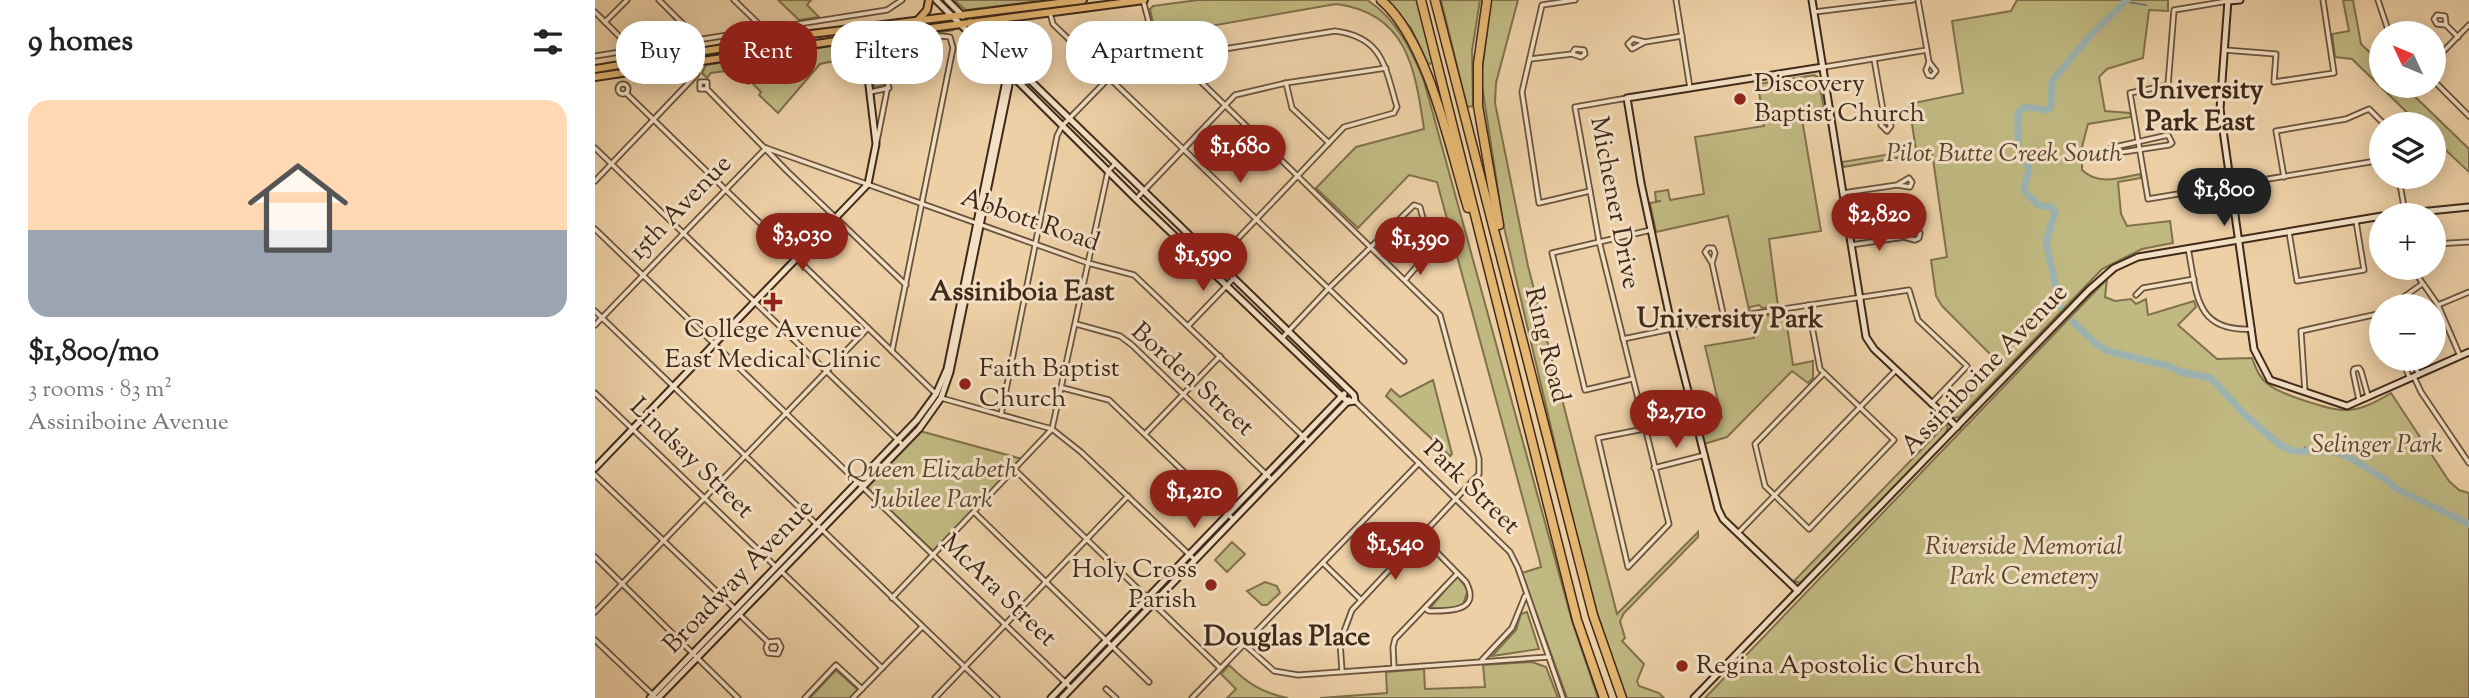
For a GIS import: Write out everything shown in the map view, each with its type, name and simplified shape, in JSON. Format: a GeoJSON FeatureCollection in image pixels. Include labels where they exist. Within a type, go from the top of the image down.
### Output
{"type":"FeatureCollection","features":[{"type":"Feature","properties":{"kind":"highway"},"geometry":{"type":"LineString","coordinates":[[1373,0],[1404,27]]}},
{"type":"Feature","properties":{"kind":"highway"},"geometry":{"type":"LineString","coordinates":[[1381,0],[1404,27],[1420,54],[1493,288]]}},
{"type":"Feature","properties":{"kind":"highway","name":"Ring Road"},"geometry":{"type":"LineString","coordinates":[[1422,0],[1577,620],[1604,698]]}},
{"type":"Feature","properties":{"kind":"highway","name":"Ring Road"},"geometry":{"type":"LineString","coordinates":[[1435,0],[1590,602],[1622,698]]}},
{"type":"Feature","properties":{"kind":"highway"},"geometry":{"type":"LineString","coordinates":[[1487,0],[1478,64],[1478,106],[1509,283]]}},
{"type":"Feature","properties":{"kind":"main road"},"geometry":{"type":"LineString","coordinates":[[919,20],[927,10],[929,0]]}},
{"type":"Feature","properties":{"kind":"main road"},"geometry":{"type":"LineString","coordinates":[[1050,13],[1051,8],[1083,0]]}},
{"type":"Feature","properties":{"kind":"main road"},"geometry":{"type":"LineString","coordinates":[[988,21],[1143,0]]}},
{"type":"Feature","properties":{"kind":"main road"},"geometry":{"type":"LineString","coordinates":[[911,21],[1078,1]]}},
{"type":"Feature","properties":{"kind":"main road"},"geometry":{"type":"LineString","coordinates":[[705,51],[831,32]]}},
{"type":"Feature","properties":{"kind":"main road"},"geometry":{"type":"LineString","coordinates":[[705,61],[831,42]]}},
{"type":"Feature","properties":{"kind":"main road"},"geometry":{"type":"LineString","coordinates":[[595,69],[616,66]]}},
{"type":"Feature","properties":{"kind":"main road"},"geometry":{"type":"LineString","coordinates":[[595,77],[616,74]]}},
{"type":"Feature","properties":{"kind":"street"},"geometry":{"type":"LineString","coordinates":[[605,22],[627,0]]}},
{"type":"Feature","properties":{"kind":"street"},"geometry":{"type":"LineString","coordinates":[[659,0],[681,21]]}},
{"type":"Feature","properties":{"kind":"street"},"geometry":{"type":"LineString","coordinates":[[734,0],[756,21]]}},
{"type":"Feature","properties":{"kind":"street"},"geometry":{"type":"LineString","coordinates":[[816,21],[887,10],[902,0]]}},
{"type":"Feature","properties":{"kind":"street","name":"Park Street"},"geometry":{"type":"LineString","coordinates":[[936,0],[957,23]]}},
{"type":"Feature","properties":{"kind":"street","name":"Park Street"},"geometry":{"type":"LineString","coordinates":[[947,0],[968,21]]}},
{"type":"Feature","properties":{"kind":"street"},"geometry":{"type":"LineString","coordinates":[[1143,0],[1149,21]]}},
{"type":"Feature","properties":{"kind":"street"},"geometry":{"type":"LineString","coordinates":[[1575,0],[1542,5],[1522,100],[1539,203],[1590,191]]}},
{"type":"Feature","properties":{"kind":"street"},"geometry":{"type":"LineString","coordinates":[[1676,0],[1690,88]]}},
{"type":"Feature","properties":{"kind":"street"},"geometry":{"type":"LineString","coordinates":[[1811,0],[1859,297],[1869,343],[1957,427]]}},
{"type":"Feature","properties":{"kind":"street"},"geometry":{"type":"LineString","coordinates":[[1814,12],[1913,0]]}},
{"type":"Feature","properties":{"kind":"street"},"geometry":{"type":"LineString","coordinates":[[1919,0],[1929,62]]}},
{"type":"Feature","properties":{"kind":"street"},"geometry":{"type":"LineString","coordinates":[[2240,0],[2175,10],[2168,85],[2130,93],[2148,199],[2369,162]]}},
{"type":"Feature","properties":{"kind":"street"},"geometry":{"type":"LineString","coordinates":[[2225,50],[2276,54],[2274,82],[2334,73],[2323,0]]}},
{"type":"Feature","properties":{"kind":"street"},"geometry":{"type":"LineString","coordinates":[[2378,0],[2385,21]]}},
{"type":"Feature","properties":{"kind":"street"},"geometry":{"type":"LineString","coordinates":[[2228,1],[2220,109],[2241,238],[2254,349],[2270,380],[2347,406],[2469,352]]}},
{"type":"Feature","properties":{"kind":"street"},"geometry":{"type":"LineString","coordinates":[[595,12],[616,33]]}},
{"type":"Feature","properties":{"kind":"street"},"geometry":{"type":"LineString","coordinates":[[1059,27],[1057,21],[1061,12]]}},
{"type":"Feature","properties":{"kind":"street"},"geometry":{"type":"LineString","coordinates":[[1050,13],[1049,19],[1066,34]]}},
{"type":"Feature","properties":{"kind":"street"},"geometry":{"type":"LineString","coordinates":[[2447,48],[2469,25]]}},
{"type":"Feature","properties":{"kind":"street"},"geometry":{"type":"LineString","coordinates":[[2447,26],[2458,37]]}},
{"type":"Feature","properties":{"kind":"street"},"geometry":{"type":"LineString","coordinates":[[1209,269],[1344,127],[1394,113],[1397,107],[1386,68],[1373,45],[1350,33],[1335,31],[1228,48]]}},
{"type":"Feature","properties":{"kind":"street"},"geometry":{"type":"LineString","coordinates":[[1645,42],[1682,36]]}},
{"type":"Feature","properties":{"kind":"street"},"geometry":{"type":"LineString","coordinates":[[595,468],[837,219],[867,184],[898,46],[950,37],[953,48],[892,351]]}},
{"type":"Feature","properties":{"kind":"street"},"geometry":{"type":"LineString","coordinates":[[1823,67],[1927,50]]}},
{"type":"Feature","properties":{"kind":"street"},"geometry":{"type":"LineString","coordinates":[[595,56],[616,53]]}},
{"type":"Feature","properties":{"kind":"street"},"geometry":{"type":"LineString","coordinates":[[1529,59],[1572,54]]}},
{"type":"Feature","properties":{"kind":"street"},"geometry":{"type":"LineString","coordinates":[[1874,59],[1884,116]]}},
{"type":"Feature","properties":{"kind":"street","name":"Michener Drive"},"geometry":{"type":"LineString","coordinates":[[1644,429],[1598,438],[1628,567],[1669,524],[1599,241],[1575,107],[1823,67]]}},
{"type":"Feature","properties":{"kind":"street"},"geometry":{"type":"LineString","coordinates":[[1136,199],[1235,95],[1286,83],[1386,68]]}},
{"type":"Feature","properties":{"kind":"street"},"geometry":{"type":"LineString","coordinates":[[1286,83],[1292,108],[1329,143]]}},
{"type":"Feature","properties":{"kind":"street"},"geometry":{"type":"LineString","coordinates":[[595,181],[688,84]]}},
{"type":"Feature","properties":{"kind":"street"},"geometry":{"type":"LineString","coordinates":[[869,84],[876,144]]}},
{"type":"Feature","properties":{"kind":"street","name":"Broadway Avenue"},"geometry":{"type":"LineString","coordinates":[[654,697],[778,569],[816,524],[931,414],[950,372],[1006,84]]}},
{"type":"Feature","properties":{"kind":"street","name":"Park Street"},"geometry":{"type":"LineString","coordinates":[[1018,84],[1342,397],[1352,400]]}},
{"type":"Feature","properties":{"kind":"street","name":"Park Street"},"geometry":{"type":"LineString","coordinates":[[1033,84],[1289,331],[1348,390],[1352,400],[1510,552],[1563,698]]}},
{"type":"Feature","properties":{"kind":"street"},"geometry":{"type":"LineString","coordinates":[[1001,415],[1057,136],[1062,126],[1104,84]]}},
{"type":"Feature","properties":{"kind":"street"},"geometry":{"type":"LineString","coordinates":[[1118,84],[1404,361]]}},
{"type":"Feature","properties":{"kind":"street"},"geometry":{"type":"LineString","coordinates":[[1204,84],[1440,315],[1479,459],[1479,474],[1352,610],[1342,632],[1342,671]]}},
{"type":"Feature","properties":{"kind":"street"},"geometry":{"type":"LineString","coordinates":[[870,92],[889,88]]}},
{"type":"Feature","properties":{"kind":"street"},"geometry":{"type":"LineString","coordinates":[[707,89],[906,285]]}},
{"type":"Feature","properties":{"kind":"street"},"geometry":{"type":"LineString","coordinates":[[626,93],[938,396],[1052,429],[1081,452],[1195,560]]}},
{"type":"Feature","properties":{"kind":"street"},"geometry":{"type":"LineString","coordinates":[[2447,94],[2469,116]]}},
{"type":"Feature","properties":{"kind":"street"},"geometry":{"type":"LineString","coordinates":[[1627,98],[1672,328],[1720,514],[1798,591]]}},
{"type":"Feature","properties":{"kind":"street"},"geometry":{"type":"LineString","coordinates":[[2284,177],[2276,131],[2346,119],[2369,109],[2372,112]]}},
{"type":"Feature","properties":{"kind":"street"},"geometry":{"type":"LineString","coordinates":[[2168,135],[2172,143],[2140,151],[2110,154],[2106,149],[2138,141],[2168,135]]}},
{"type":"Feature","properties":{"kind":"street"},"geometry":{"type":"LineString","coordinates":[[595,148],[900,443]]}},
{"type":"Feature","properties":{"kind":"street","name":"Abbott Road"},"geometry":{"type":"LineString","coordinates":[[766,148],[1087,263],[1134,275],[1309,442]]}},
{"type":"Feature","properties":{"kind":"street","name":"15th Avenue"},"geometry":{"type":"LineString","coordinates":[[595,325],[766,148]]}},
{"type":"Feature","properties":{"kind":"street"},"geometry":{"type":"LineString","coordinates":[[893,598],[1052,429],[1108,171],[1115,164]]}},
{"type":"Feature","properties":{"kind":"street"},"geometry":{"type":"LineString","coordinates":[[1843,193],[1897,185]]}},
{"type":"Feature","properties":{"kind":"street"},"geometry":{"type":"LineString","coordinates":[[1282,338],[1413,205],[1420,207],[1431,250],[1405,280]]}},
{"type":"Feature","properties":{"kind":"street"},"geometry":{"type":"LineString","coordinates":[[2446,210],[2469,207]]}},
{"type":"Feature","properties":{"kind":"street","name":"Assiniboine Avenue"},"geometry":{"type":"LineString","coordinates":[[1694,698],[2105,275],[2138,257],[2369,218]]}},
{"type":"Feature","properties":{"kind":"street"},"geometry":{"type":"LineString","coordinates":[[2289,232],[2297,281],[2364,270],[2356,221]]}},
{"type":"Feature","properties":{"kind":"street","name":"McAra Street"},"geometry":{"type":"LineString","coordinates":[[595,229],[1071,688]]}},
{"type":"Feature","properties":{"kind":"street"},"geometry":{"type":"LineString","coordinates":[[1632,379],[1585,390],[1552,253],[1651,230]]}},
{"type":"Feature","properties":{"kind":"street"},"geometry":{"type":"LineString","coordinates":[[1851,245],[1904,237]]}},
{"type":"Feature","properties":{"kind":"street"},"geometry":{"type":"LineString","coordinates":[[2446,243],[2469,242]]}},
{"type":"Feature","properties":{"kind":"street"},"geometry":{"type":"LineString","coordinates":[[2188,247],[2199,304],[2212,321],[2232,330],[2252,329]]}},
{"type":"Feature","properties":{"kind":"street"},"geometry":{"type":"LineString","coordinates":[[1713,263],[1724,318]]}},
{"type":"Feature","properties":{"kind":"street"},"geometry":{"type":"LineString","coordinates":[[1189,325],[1234,278]]}},
{"type":"Feature","properties":{"kind":"street"},"geometry":{"type":"LineString","coordinates":[[2136,295],[2143,288],[2194,279]]}},
{"type":"Feature","properties":{"kind":"street"},"geometry":{"type":"LineString","coordinates":[[2420,280],[2430,294]]}},
{"type":"Feature","properties":{"kind":"street"},"geometry":{"type":"LineString","coordinates":[[2408,294],[2423,284]]}},
{"type":"Feature","properties":{"kind":"street"},"geometry":{"type":"LineString","coordinates":[[1623,339],[1724,318],[1909,290],[1918,320],[1967,366],[1931,404]]}},
{"type":"Feature","properties":{"kind":"street"},"geometry":{"type":"LineString","coordinates":[[2446,302],[2469,292]]}},
{"type":"Feature","properties":{"kind":"street"},"geometry":{"type":"LineString","coordinates":[[1808,304],[1818,365],[1894,440],[1809,528],[1765,486],[1755,444],[1824,373]]}},
{"type":"Feature","properties":{"kind":"street"},"geometry":{"type":"LineString","coordinates":[[595,311],[997,698]]}},
{"type":"Feature","properties":{"kind":"street"},"geometry":{"type":"LineString","coordinates":[[2305,392],[2301,331],[2369,316]]}},
{"type":"Feature","properties":{"kind":"street","name":"Borden Street"},"geometry":{"type":"LineString","coordinates":[[1076,324],[1120,336],[1272,481]]}},
{"type":"Feature","properties":{"kind":"street"},"geometry":{"type":"LineString","coordinates":[[2446,324],[2460,356]]}},
{"type":"Feature","properties":{"kind":"street"},"geometry":{"type":"LineString","coordinates":[[595,612],[868,328]]}},
{"type":"Feature","properties":{"kind":"street"},"geometry":{"type":"LineString","coordinates":[[1145,435],[1220,356]]}},
{"type":"Feature","properties":{"kind":"street"},"geometry":{"type":"LineString","coordinates":[[2360,402],[2354,369],[2359,368],[2361,371],[2369,398]]}},
{"type":"Feature","properties":{"kind":"street"},"geometry":{"type":"LineString","coordinates":[[1738,533],[1895,370]]}},
{"type":"Feature","properties":{"kind":"street"},"geometry":{"type":"LineString","coordinates":[[2411,371],[2415,377]]}},
{"type":"Feature","properties":{"kind":"street"},"geometry":{"type":"LineString","coordinates":[[2414,371],[2421,392],[2469,463]]}},
{"type":"Feature","properties":{"kind":"street"},"geometry":{"type":"LineString","coordinates":[[1063,388],[1109,400],[1234,520]]}},
{"type":"Feature","properties":{"kind":"street"},"geometry":{"type":"LineString","coordinates":[[1051,698],[1348,390]]}},
{"type":"Feature","properties":{"kind":"street","name":"Lindsay Street"},"geometry":{"type":"LineString","coordinates":[[595,393],[882,668]]}},
{"type":"Feature","properties":{"kind":"street"},"geometry":{"type":"LineString","coordinates":[[1062,698],[1352,400]]}},
{"type":"Feature","properties":{"kind":"street"},"geometry":{"type":"LineString","coordinates":[[1654,468],[1705,455]]}},
{"type":"Feature","properties":{"kind":"street"},"geometry":{"type":"LineString","coordinates":[[1192,698],[1419,463]]}},
{"type":"Feature","properties":{"kind":"street"},"geometry":{"type":"LineString","coordinates":[[1015,470],[1221,668]]}},
{"type":"Feature","properties":{"kind":"street"},"geometry":{"type":"LineString","coordinates":[[595,475],[768,642]]}},
{"type":"Feature","properties":{"kind":"street","name":"Broadway Avenue"},"geometry":{"type":"LineString","coordinates":[[778,569],[822,530],[859,485]]}},
{"type":"Feature","properties":{"kind":"street"},"geometry":{"type":"LineString","coordinates":[[935,698],[1128,496]]}},
{"type":"Feature","properties":{"kind":"street"},"geometry":{"type":"LineString","coordinates":[[974,512],[1149,682]]}},
{"type":"Feature","properties":{"kind":"street"},"geometry":{"type":"LineString","coordinates":[[1421,537],[1470,590],[1463,608],[1453,611],[1429,611],[1425,608]]}},
{"type":"Feature","properties":{"kind":"street"},"geometry":{"type":"LineString","coordinates":[[595,557],[738,698]]}},
{"type":"Feature","properties":{"kind":"street"},"geometry":{"type":"LineString","coordinates":[[1323,563],[1361,600]]}},
{"type":"Feature","properties":{"kind":"street"},"geometry":{"type":"LineString","coordinates":[[1394,667],[1395,639],[1457,574]]}},
{"type":"Feature","properties":{"kind":"street"},"geometry":{"type":"LineString","coordinates":[[1482,660],[1512,628],[1526,594]]}},
{"type":"Feature","properties":{"kind":"street"},"geometry":{"type":"LineString","coordinates":[[853,698],[922,626]]}},
{"type":"Feature","properties":{"kind":"street"},"geometry":{"type":"LineString","coordinates":[[595,640],[654,697]]}},
{"type":"Feature","properties":{"kind":"street"},"geometry":{"type":"LineString","coordinates":[[773,640],[780,643],[778,654],[768,653],[768,642],[773,640]]}},
{"type":"Feature","properties":{"kind":"street"},"geometry":{"type":"LineString","coordinates":[[1244,644],[1268,666],[1286,674],[1549,657]]}},
{"type":"Feature","properties":{"kind":"street"},"geometry":{"type":"LineString","coordinates":[[805,698],[836,665],[862,689]]}},
{"type":"Feature","properties":{"kind":"street"},"geometry":{"type":"LineString","coordinates":[[1106,689],[1116,698]]}},
{"type":"Feature","properties":{"kind":"green space"},"geometry":{"type":"Polygon","coordinates":[[[778,0],[811,0],[807,5],[819,17],[799,20],[778,0]]]}},
{"type":"Feature","properties":{"kind":"green space"},"geometry":{"type":"Polygon","coordinates":[[[954,0],[1048,0],[966,10],[954,0]]]}},
{"type":"Feature","properties":{"kind":"green space"},"geometry":{"type":"Polygon","coordinates":[[[1198,0],[1367,0],[1395,26],[1424,81],[1572,621],[1598,698],[1567,698],[1522,573],[1541,567],[1540,562],[1437,182],[1409,175],[1358,228],[1316,188],[1356,147],[1424,129],[1411,65],[1393,31],[1360,9],[1336,4],[1228,23],[1153,21],[1150,9],[1153,6],[1198,0]]]}},
{"type":"Feature","properties":{"kind":"green space"},"geometry":{"type":"Polygon","coordinates":[[[1385,0],[1417,0],[1433,63],[1428,64],[1411,28],[1385,0]]]}},
{"type":"Feature","properties":{"kind":"green space"},"geometry":{"type":"Polygon","coordinates":[[[1441,0],[1480,0],[1472,51],[1473,106],[1467,107],[1441,0]]]}},
{"type":"Feature","properties":{"kind":"green space"},"geometry":{"type":"Polygon","coordinates":[[[1491,0],[1518,0],[1496,83],[1495,103],[1528,266],[1617,614],[1698,532],[1698,537],[1624,613],[1620,621],[1625,638],[1622,641],[1644,664],[1637,681],[1639,686],[1659,693],[1664,698],[1626,698],[1597,613],[1581,555],[1503,223],[1481,79],[1491,0]]]}},
{"type":"Feature","properties":{"kind":"green space","name":"Pilot Butte Creek South"},"geometry":{"type":"Polygon","coordinates":[[[2017,0],[2168,0],[2168,11],[2149,10],[2143,58],[2107,69],[2099,77],[2105,111],[2130,113],[2131,117],[2088,124],[2082,147],[2082,170],[2095,178],[2103,179],[2140,174],[2141,178],[2118,182],[2121,214],[2127,226],[2170,221],[2173,243],[2142,249],[2102,269],[1959,417],[1954,418],[1951,416],[2000,364],[1942,306],[1936,296],[1931,260],[1947,257],[1932,152],[1843,167],[1842,162],[1916,150],[1909,104],[1963,93],[1952,21],[2011,11],[2017,0]]]}},
{"type":"Feature","properties":{"kind":"green space"},"geometry":{"type":"Polygon","coordinates":[[[2343,0],[2353,0],[2361,44],[2369,52],[2369,75],[2352,59],[2335,57],[2332,34],[2349,31],[2343,0]]]}},
{"type":"Feature","properties":{"kind":"green space"},"geometry":{"type":"Polygon","coordinates":[[[831,46],[831,62],[817,68],[817,48],[831,46]]]}},
{"type":"Feature","properties":{"kind":"green space"},"geometry":{"type":"Polygon","coordinates":[[[719,63],[719,72],[711,73],[707,78],[706,65],[719,63]]]}},
{"type":"Feature","properties":{"kind":"green space","name":"University Park"},"geometry":{"type":"Polygon","coordinates":[[[1814,75],[1818,77],[1825,114],[1802,119],[1821,231],[1769,239],[1778,306],[1762,308],[1759,305],[1750,307],[1749,310],[1728,216],[1656,232],[1650,203],[1661,201],[1656,201],[1655,192],[1668,190],[1670,200],[1704,194],[1695,137],[1764,126],[1758,84],[1814,75]]]}},
{"type":"Feature","properties":{"kind":"green space"},"geometry":{"type":"Polygon","coordinates":[[[753,84],[803,84],[778,113],[759,95],[761,92],[753,84]]]}},
{"type":"Feature","properties":{"kind":"green space"},"geometry":{"type":"Polygon","coordinates":[[[2392,98],[2416,98],[2431,112],[2407,112],[2392,98]]]}},
{"type":"Feature","properties":{"kind":"green space"},"geometry":{"type":"Polygon","coordinates":[[[2446,127],[2469,149],[2469,172],[2446,150],[2446,127]]]}},
{"type":"Feature","properties":{"kind":"green space"},"geometry":{"type":"Polygon","coordinates":[[[2107,279],[2105,297],[2115,301],[2131,299],[2136,304],[2146,299],[2148,315],[2194,301],[2196,307],[2178,325],[2217,359],[2252,358],[2263,379],[2284,393],[2318,405],[2352,410],[2391,393],[2449,481],[2459,490],[2469,493],[2469,698],[1705,698],[2107,279]]]}},
{"type":"Feature","properties":{"kind":"green space"},"geometry":{"type":"Polygon","coordinates":[[[1785,313],[1793,365],[1813,361],[1813,378],[1808,383],[1792,371],[1727,437],[1704,444],[1699,425],[1722,418],[1705,346],[1754,338],[1751,318],[1785,313]]]}},
{"type":"Feature","properties":{"kind":"green space"},"geometry":{"type":"Polygon","coordinates":[[[1433,380],[1452,454],[1450,456],[1386,396],[1391,389],[1400,397],[1433,380]]]}},
{"type":"Feature","properties":{"kind":"green space"},"geometry":{"type":"Polygon","coordinates":[[[1946,424],[1948,427],[1945,435],[1805,581],[1794,581],[1946,424]]]}},
{"type":"Feature","properties":{"kind":"green space","name":"Queen Elizabeth Jubilee Park"},"geometry":{"type":"Polygon","coordinates":[[[920,431],[1022,459],[933,551],[865,486],[920,431]]]}},
{"type":"Feature","properties":{"kind":"green space"},"geometry":{"type":"Polygon","coordinates":[[[1232,542],[1245,554],[1227,572],[1215,560],[1232,542]]]}},
{"type":"Feature","properties":{"kind":"green space"},"geometry":{"type":"Polygon","coordinates":[[[1457,576],[1468,590],[1462,607],[1452,610],[1430,608],[1457,576]]]}},
{"type":"Feature","properties":{"kind":"green space"},"geometry":{"type":"Polygon","coordinates":[[[1265,582],[1277,586],[1280,593],[1267,605],[1262,605],[1247,591],[1265,582]]]}},
{"type":"Feature","properties":{"kind":"green space"},"geometry":{"type":"Polygon","coordinates":[[[1527,612],[1539,649],[1492,656],[1516,630],[1521,614],[1527,612]]]}},
{"type":"Feature","properties":{"kind":"green space"},"geometry":{"type":"Polygon","coordinates":[[[1532,662],[1546,667],[1558,698],[1320,698],[1387,693],[1386,672],[1424,669],[1425,689],[1485,687],[1483,665],[1532,662]]]}},
{"type":"Feature","properties":{"kind":"green space"},"geometry":{"type":"Polygon","coordinates":[[[1229,665],[1255,686],[1288,698],[1227,698],[1236,689],[1221,674],[1229,665]]]}},
{"type":"Feature","properties":{"kind":"green space"},"geometry":{"type":"Polygon","coordinates":[[[836,670],[858,690],[850,698],[810,698],[836,670]]]}},
{"type":"Feature","properties":{"kind":"waterway"},"geometry":{"type":"LineString","coordinates":[[2060,306],[2046,242],[2055,213],[2052,207],[2038,205],[2024,191],[2029,168],[2018,148],[2018,113],[2025,107],[2047,110],[2051,107],[2052,81],[2089,37],[2127,0]]}},
{"type":"Feature","properties":{"kind":"waterway"},"geometry":{"type":"LineString","coordinates":[[2127,2],[2146,5]]}},
{"type":"Feature","properties":{"kind":"waterway"},"geometry":{"type":"LineString","coordinates":[[2009,141],[2016,142],[2019,146]]}},
{"type":"Feature","properties":{"kind":"waterway"},"geometry":{"type":"LineString","coordinates":[[2073,322],[2096,344],[2108,351],[2211,378],[2247,417],[2280,445],[2293,451],[2331,451],[2347,456],[2388,481],[2393,487],[2469,524]]}},
{"type":"Feature","properties":{"kind":"waterway"},"geometry":{"type":"LineString","coordinates":[[2305,447],[2307,451]]}},
{"type":"Feature","properties":{"kind":"place","name":"Discovery Baptist Church"},"geometry":{"type":"Point","coordinates":[1740,99]}},
{"type":"Feature","properties":{"kind":"place","name":"College Avenue East Medical Clinic"},"geometry":{"type":"Point","coordinates":[773,302]}},
{"type":"Feature","properties":{"kind":"place","name":"Faith Baptist Church"},"geometry":{"type":"Point","coordinates":[965,384]}},
{"type":"Feature","properties":{"kind":"place","name":"Holy Cross Parish"},"geometry":{"type":"Point","coordinates":[1211,585]}},
{"type":"Feature","properties":{"kind":"place","name":"Regina Apostolic Church"},"geometry":{"type":"Point","coordinates":[1682,666]}},
{"type":"Feature","properties":{"kind":"district","name":"University Park East"},"geometry":{"type":"Point","coordinates":[2200,107]}},
{"type":"Feature","properties":{"kind":"district","name":"Assiniboia East"},"geometry":{"type":"Point","coordinates":[1022,293]}},
{"type":"Feature","properties":{"kind":"district","name":"University Park"},"geometry":{"type":"Point","coordinates":[1730,320]}},
{"type":"Feature","properties":{"kind":"district","name":"Douglas Place"},"geometry":{"type":"Point","coordinates":[1287,638]}},
{"type":"Feature","properties":{"kind":"park label","name":"Selinger Park"},"geometry":{"type":"Point","coordinates":[2377,445]}},
{"type":"Feature","properties":{"kind":"park label","name":"Riverside Memorial Park Cemetery"},"geometry":{"type":"Point","coordinates":[2024,562]}}]}
